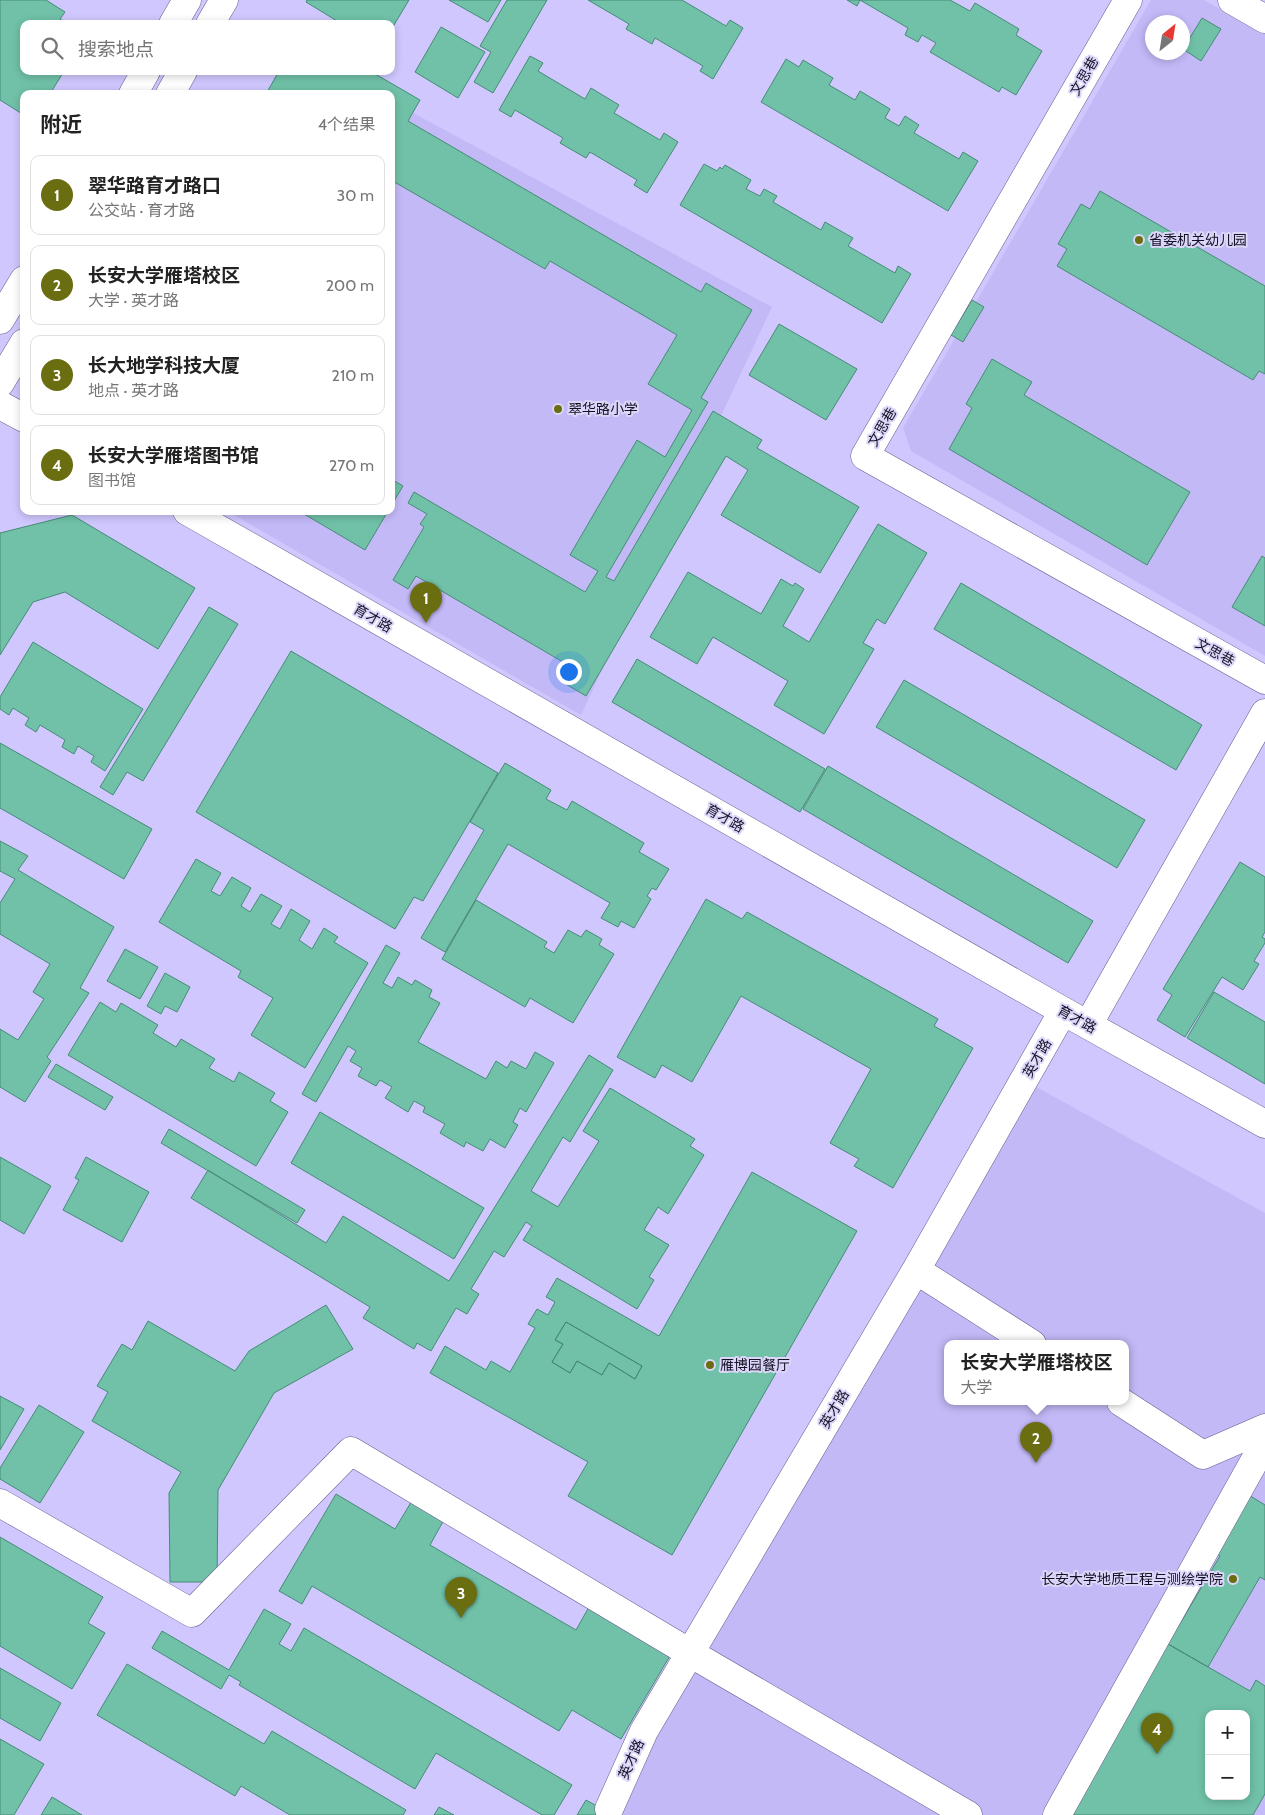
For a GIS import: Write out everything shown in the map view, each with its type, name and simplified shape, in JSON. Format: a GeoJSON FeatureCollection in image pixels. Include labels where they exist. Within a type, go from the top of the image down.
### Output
{"type":"FeatureCollection","features":[{"type":"Feature","properties":{"kind":"street"},"geometry":{"type":"LineString","coordinates":[[175,20],[187,0]]}},
{"type":"Feature","properties":{"kind":"street"},"geometry":{"type":"LineString","coordinates":[[212,20],[224,0]]}},
{"type":"Feature","properties":{"kind":"street","name":"文思巷"},"geometry":{"type":"LineString","coordinates":[[1128,0],[865,456],[1265,680]]}},
{"type":"Feature","properties":{"kind":"street"},"geometry":{"type":"LineString","coordinates":[[1232,0],[1265,19]]}},
{"type":"Feature","properties":{"kind":"street"},"geometry":{"type":"LineString","coordinates":[[134,90],[144,75]]}},
{"type":"Feature","properties":{"kind":"street"},"geometry":{"type":"LineString","coordinates":[[172,90],[181,75]]}},
{"type":"Feature","properties":{"kind":"street"},"geometry":{"type":"LineString","coordinates":[[0,320],[20,287]]}},
{"type":"Feature","properties":{"kind":"street"},"geometry":{"type":"LineString","coordinates":[[0,383],[20,349]]}},
{"type":"Feature","properties":{"kind":"street"},"geometry":{"type":"LineString","coordinates":[[0,405],[20,416]]}},
{"type":"Feature","properties":{"kind":"street","name":"育才路"},"geometry":{"type":"LineString","coordinates":[[193,515],[1063,1011],[1265,1124]]}},
{"type":"Feature","properties":{"kind":"street"},"geometry":{"type":"LineString","coordinates":[[1088,1024],[1265,713]]}},
{"type":"Feature","properties":{"kind":"street","name":"英才路"},"geometry":{"type":"LineString","coordinates":[[609,1808],[644,1731],[916,1270],[1063,1011]]}},
{"type":"Feature","properties":{"kind":"street"},"geometry":{"type":"LineString","coordinates":[[916,1270],[1026,1340]]}},
{"type":"Feature","properties":{"kind":"street"},"geometry":{"type":"LineString","coordinates":[[1126,1405],[1203,1455],[1265,1428]]}},
{"type":"Feature","properties":{"kind":"street"},"geometry":{"type":"LineString","coordinates":[[1058,1815],[1265,1442]]}},
{"type":"Feature","properties":{"kind":"street"},"geometry":{"type":"LineString","coordinates":[[0,1503],[192,1613],[351,1451],[690,1653],[968,1815]]}},
{"type":"Feature","properties":{"kind":"shaded area","name":"省委机关幼儿园"},"geometry":{"type":"Polygon","coordinates":[[[1151,0],[1204,0],[1265,34],[1265,656],[911,451],[903,428],[1151,0]]]}},
{"type":"Feature","properties":{"kind":"shaded area","name":"翠华路小学"},"geometry":{"type":"Polygon","coordinates":[[[395,103],[772,307],[581,715],[234,515],[395,515],[395,103]]]}},
{"type":"Feature","properties":{"kind":"shaded area"},"geometry":{"type":"Polygon","coordinates":[[[1020,1078],[1265,1213],[1265,1815],[614,1815],[1020,1078]]]}},
{"type":"Feature","properties":{"kind":"building"},"geometry":{"type":"Polygon","coordinates":[[[0,0],[46,0],[65,12],[60,19],[61,20],[20,20],[20,75],[62,75],[52,90],[20,90],[20,112],[0,100],[0,0]]]}},
{"type":"Feature","properties":{"kind":"building"},"geometry":{"type":"Polygon","coordinates":[[[307,0],[409,0],[395,23],[395,20],[335,20],[306,2],[307,0]]]}},
{"type":"Feature","properties":{"kind":"building"},"geometry":{"type":"Polygon","coordinates":[[[449,0],[501,0],[488,22],[449,0]]]}},
{"type":"Feature","properties":{"kind":"building"},"geometry":{"type":"Polygon","coordinates":[[[507,0],[547,0],[493,93],[474,82],[491,52],[480,46],[507,0]]]}},
{"type":"Feature","properties":{"kind":"building"},"geometry":{"type":"Polygon","coordinates":[[[588,0],[682,0],[726,26],[730,20],[743,28],[713,79],[700,71],[703,66],[655,38],[652,44],[626,29],[629,24],[588,0]]]}},
{"type":"Feature","properties":{"kind":"building"},"geometry":{"type":"Polygon","coordinates":[[[847,0],[860,0],[857,6],[847,0]]]}},
{"type":"Feature","properties":{"kind":"building"},"geometry":{"type":"Polygon","coordinates":[[[860,0],[950,0],[970,11],[975,3],[1019,29],[1016,35],[1042,51],[1016,95],[1002,87],[999,92],[930,52],[936,43],[922,35],[918,42],[905,35],[908,28],[860,0]]]}},
{"type":"Feature","properties":{"kind":"building"},"geometry":{"type":"Polygon","coordinates":[[[1202,18],[1221,29],[1201,61],[1190,54],[1190,38],[1202,18]]]}},
{"type":"Feature","properties":{"kind":"building"},"geometry":{"type":"Polygon","coordinates":[[[441,27],[485,52],[458,98],[415,72],[441,27]]]}},
{"type":"Feature","properties":{"kind":"building"},"geometry":{"type":"Polygon","coordinates":[[[530,56],[543,63],[538,71],[585,99],[591,88],[619,105],[614,113],[660,140],[664,133],[678,142],[647,193],[634,185],[637,180],[590,152],[586,158],[560,143],[563,138],[515,110],[511,117],[499,110],[530,56]]]}},
{"type":"Feature","properties":{"kind":"building"},"geometry":{"type":"Polygon","coordinates":[[[786,59],[799,67],[803,60],[833,78],[829,85],[855,100],[860,91],[890,109],[885,118],[899,126],[905,116],[919,125],[914,133],[959,159],[963,152],[978,161],[948,211],[761,102],[786,59]]]}},
{"type":"Feature","properties":{"kind":"building"},"geometry":{"type":"Polygon","coordinates":[[[277,75],[377,75],[420,100],[408,121],[701,292],[706,283],[752,310],[701,398],[708,402],[606,577],[614,581],[713,411],[762,440],[757,448],[859,507],[820,573],[721,515],[748,470],[726,456],[586,696],[559,680],[568,665],[416,576],[408,589],[393,580],[424,527],[420,524],[427,514],[408,503],[414,492],[585,592],[598,571],[570,555],[637,440],[665,457],[692,410],[648,384],[677,335],[550,261],[545,269],[395,182],[395,90],[268,90],[277,75]]]}},
{"type":"Feature","properties":{"kind":"building"},"geometry":{"type":"Polygon","coordinates":[[[704,164],[717,171],[725,165],[751,180],[746,189],[760,196],[764,189],[777,196],[773,202],[821,230],[825,222],[853,238],[848,246],[895,273],[898,266],[911,274],[882,323],[680,205],[704,164]]]}},
{"type":"Feature","properties":{"kind":"building"},"geometry":{"type":"Polygon","coordinates":[[[1100,191],[1265,286],[1265,374],[1259,371],[1253,380],[1057,266],[1067,249],[1058,244],[1081,204],[1090,209],[1100,191]]]}},
{"type":"Feature","properties":{"kind":"building"},"geometry":{"type":"Polygon","coordinates":[[[972,300],[984,307],[963,342],[951,335],[972,300]]]}},
{"type":"Feature","properties":{"kind":"building"},"geometry":{"type":"Polygon","coordinates":[[[779,324],[857,369],[826,420],[749,375],[779,324]]]}},
{"type":"Feature","properties":{"kind":"building"},"geometry":{"type":"Polygon","coordinates":[[[992,359],[1032,382],[1024,395],[1190,492],[1147,565],[949,449],[972,408],[966,404],[992,359]]]}},
{"type":"Feature","properties":{"kind":"building"},"geometry":{"type":"Polygon","coordinates":[[[395,481],[403,486],[395,499],[395,481]]]}},
{"type":"Feature","properties":{"kind":"building"},"geometry":{"type":"Polygon","coordinates":[[[72,515],[195,588],[158,649],[65,592],[33,602],[0,655],[0,533],[72,515]]]}},
{"type":"Feature","properties":{"kind":"building"},"geometry":{"type":"Polygon","coordinates":[[[306,515],[386,515],[365,550],[306,515]]]}},
{"type":"Feature","properties":{"kind":"building"},"geometry":{"type":"Polygon","coordinates":[[[878,524],[927,553],[885,624],[877,619],[863,643],[874,649],[824,734],[774,705],[788,681],[713,637],[697,664],[650,637],[688,572],[761,614],[781,579],[793,586],[795,583],[804,589],[783,626],[809,642],[878,524]]]}},
{"type":"Feature","properties":{"kind":"building"},"geometry":{"type":"Polygon","coordinates":[[[1262,556],[1265,558],[1265,626],[1232,607],[1262,556]]]}},
{"type":"Feature","properties":{"kind":"building"},"geometry":{"type":"Polygon","coordinates":[[[961,583],[1202,725],[1176,770],[934,629],[961,583]]]}},
{"type":"Feature","properties":{"kind":"building"},"geometry":{"type":"Polygon","coordinates":[[[209,607],[238,624],[143,781],[127,772],[113,795],[100,787],[209,607]]]}},
{"type":"Feature","properties":{"kind":"building"},"geometry":{"type":"Polygon","coordinates":[[[33,642],[143,709],[105,771],[91,762],[94,756],[78,746],[74,754],[62,747],[65,740],[40,725],[36,732],[25,725],[29,718],[13,708],[9,715],[0,709],[0,697],[33,642]]]}},
{"type":"Feature","properties":{"kind":"building"},"geometry":{"type":"Polygon","coordinates":[[[291,651],[498,773],[423,901],[414,897],[395,929],[196,812],[291,651]]]}},
{"type":"Feature","properties":{"kind":"building"},"geometry":{"type":"Polygon","coordinates":[[[637,659],[825,769],[800,812],[612,702],[637,659]]]}},
{"type":"Feature","properties":{"kind":"building"},"geometry":{"type":"Polygon","coordinates":[[[904,680],[1145,820],[1117,868],[876,727],[904,680]]]}},
{"type":"Feature","properties":{"kind":"building"},"geometry":{"type":"Polygon","coordinates":[[[0,743],[152,829],[124,879],[0,808],[0,743]]]}},
{"type":"Feature","properties":{"kind":"building"},"geometry":{"type":"Polygon","coordinates":[[[505,763],[551,790],[546,799],[567,810],[572,801],[644,843],[639,852],[669,869],[656,890],[652,888],[647,896],[651,899],[634,928],[621,921],[618,927],[601,918],[610,903],[508,844],[445,952],[421,938],[484,830],[470,822],[505,763]]]}},
{"type":"Feature","properties":{"kind":"building"},"geometry":{"type":"Polygon","coordinates":[[[828,766],[1093,921],[1068,963],[803,809],[828,766]]]}},
{"type":"Feature","properties":{"kind":"building"},"geometry":{"type":"Polygon","coordinates":[[[0,841],[28,856],[18,870],[114,927],[80,988],[89,993],[47,1057],[51,1061],[25,1102],[0,1087],[0,1029],[18,1040],[44,999],[33,992],[50,964],[0,934],[0,903],[15,879],[0,871],[0,841]]]}},
{"type":"Feature","properties":{"kind":"building"},"geometry":{"type":"Polygon","coordinates":[[[196,859],[221,873],[211,891],[220,896],[232,877],[251,888],[241,906],[250,912],[261,894],[282,906],[271,924],[280,929],[291,909],[310,921],[299,940],[312,949],[324,928],[338,937],[334,942],[368,963],[305,1068],[251,1035],[273,998],[238,977],[241,971],[159,922],[196,859]]]}},
{"type":"Feature","properties":{"kind":"building"},"geometry":{"type":"Polygon","coordinates":[[[1240,862],[1265,877],[1265,932],[1262,937],[1265,939],[1265,943],[1254,961],[1259,964],[1243,990],[1222,977],[1185,1037],[1157,1020],[1172,995],[1163,989],[1240,862]]]}},
{"type":"Feature","properties":{"kind":"building"},"geometry":{"type":"Polygon","coordinates":[[[706,899],[742,919],[747,912],[938,1019],[934,1026],[973,1048],[893,1188],[854,1166],[859,1159],[830,1143],[871,1069],[741,996],[692,1082],[662,1065],[655,1078],[617,1057],[706,899]]]}},
{"type":"Feature","properties":{"kind":"building"},"geometry":{"type":"Polygon","coordinates":[[[476,900],[547,942],[544,947],[554,953],[568,930],[581,937],[586,930],[602,939],[599,945],[614,954],[573,1023],[530,998],[525,1007],[442,959],[476,900]]]}},
{"type":"Feature","properties":{"kind":"building"},"geometry":{"type":"Polygon","coordinates":[[[386,945],[400,953],[383,983],[392,988],[398,977],[412,985],[415,980],[432,990],[429,997],[440,1003],[418,1042],[486,1079],[496,1061],[507,1068],[511,1061],[526,1069],[535,1052],[554,1063],[526,1112],[520,1108],[513,1122],[518,1125],[505,1148],[490,1139],[483,1151],[466,1142],[464,1147],[440,1133],[445,1124],[423,1112],[425,1107],[414,1101],[408,1112],[385,1098],[392,1087],[380,1080],[376,1086],[358,1076],[362,1068],[350,1061],[356,1051],[348,1046],[316,1102],[302,1094],[386,945]]]}},
{"type":"Feature","properties":{"kind":"building"},"geometry":{"type":"Polygon","coordinates":[[[125,949],[158,967],[140,999],[107,981],[125,949]]]}},
{"type":"Feature","properties":{"kind":"building"},"geometry":{"type":"Polygon","coordinates":[[[165,973],[190,987],[177,1012],[165,1006],[161,1014],[147,1006],[165,973]]]}},
{"type":"Feature","properties":{"kind":"building"},"geometry":{"type":"Polygon","coordinates":[[[1214,992],[1265,1022],[1265,1084],[1187,1038],[1214,992]]]}},
{"type":"Feature","properties":{"kind":"building"},"geometry":{"type":"Polygon","coordinates":[[[100,1002],[116,1012],[121,1003],[158,1025],[153,1033],[176,1047],[181,1039],[215,1059],[209,1068],[234,1082],[239,1072],[275,1093],[270,1101],[288,1112],[256,1166],[68,1055],[100,1002]]]}},
{"type":"Feature","properties":{"kind":"building"},"geometry":{"type":"Polygon","coordinates":[[[589,1055],[613,1070],[570,1142],[563,1137],[531,1191],[558,1207],[599,1141],[583,1131],[610,1088],[695,1139],[690,1146],[704,1155],[668,1214],[658,1207],[644,1230],[669,1245],[649,1277],[654,1280],[637,1309],[523,1240],[532,1226],[526,1222],[504,1257],[494,1251],[471,1289],[479,1294],[467,1314],[456,1308],[431,1351],[417,1343],[414,1349],[363,1318],[370,1307],[191,1198],[208,1170],[326,1243],[343,1216],[449,1281],[589,1055]]]}},
{"type":"Feature","properties":{"kind":"building"},"geometry":{"type":"Polygon","coordinates":[[[56,1064],[113,1097],[105,1110],[48,1077],[56,1064]]]}},
{"type":"Feature","properties":{"kind":"building"},"geometry":{"type":"Polygon","coordinates":[[[320,1112],[484,1208],[454,1259],[291,1163],[320,1112]]]}},
{"type":"Feature","properties":{"kind":"building"},"geometry":{"type":"Polygon","coordinates":[[[169,1129],[305,1210],[297,1223],[161,1143],[169,1129]]]}},
{"type":"Feature","properties":{"kind":"building"},"geometry":{"type":"Polygon","coordinates":[[[0,1157],[51,1186],[24,1234],[0,1220],[0,1157]]]}},
{"type":"Feature","properties":{"kind":"building"},"geometry":{"type":"Polygon","coordinates":[[[86,1157],[149,1192],[122,1242],[63,1210],[79,1180],[75,1178],[86,1157]]]}},
{"type":"Feature","properties":{"kind":"building","name":"雁博园餐厅"},"geometry":{"type":"Polygon","coordinates":[[[752,1172],[857,1231],[672,1555],[568,1496],[588,1462],[430,1373],[445,1346],[486,1370],[491,1361],[510,1372],[535,1328],[528,1324],[537,1309],[548,1315],[555,1302],[546,1297],[557,1278],[659,1336],[752,1172]],[[566,1322],[555,1340],[563,1344],[552,1362],[570,1373],[577,1361],[602,1375],[609,1363],[635,1379],[642,1366],[566,1322]]]}},
{"type":"Feature","properties":{"kind":"building"},"geometry":{"type":"Polygon","coordinates":[[[326,1305],[353,1349],[274,1393],[218,1490],[217,1582],[170,1582],[169,1493],[181,1472],[92,1421],[108,1392],[97,1386],[122,1344],[132,1350],[148,1321],[235,1371],[249,1351],[326,1305]]]}},
{"type":"Feature","properties":{"kind":"building"},"geometry":{"type":"Polygon","coordinates":[[[566,1322],[642,1366],[635,1379],[609,1363],[602,1375],[577,1361],[570,1373],[552,1362],[563,1344],[555,1340],[566,1322]]]}},
{"type":"Feature","properties":{"kind":"building"},"geometry":{"type":"Polygon","coordinates":[[[0,1396],[24,1409],[0,1450],[0,1396]]]}},
{"type":"Feature","properties":{"kind":"building"},"geometry":{"type":"Polygon","coordinates":[[[39,1405],[84,1432],[40,1503],[0,1479],[0,1468],[39,1405]]]}},
{"type":"Feature","properties":{"kind":"building","name":"长安大学地质工程与测绘学院"},"geometry":{"type":"Polygon","coordinates":[[[1244,1492],[1265,1505],[1265,1580],[1260,1577],[1208,1667],[1168,1644],[1220,1556],[1210,1550],[1244,1492]]]}},
{"type":"Feature","properties":{"kind":"building"},"geometry":{"type":"Polygon","coordinates":[[[336,1494],[395,1529],[413,1499],[445,1518],[430,1545],[576,1630],[589,1607],[671,1654],[621,1739],[572,1710],[559,1731],[312,1586],[302,1604],[279,1591],[336,1494]]]}},
{"type":"Feature","properties":{"kind":"building"},"geometry":{"type":"Polygon","coordinates":[[[0,1537],[103,1597],[88,1623],[105,1633],[72,1689],[0,1646],[0,1537]]]}},
{"type":"Feature","properties":{"kind":"building"},"geometry":{"type":"Polygon","coordinates":[[[264,1609],[291,1624],[279,1644],[291,1651],[304,1628],[572,1785],[554,1815],[542,1815],[436,1753],[415,1789],[239,1685],[241,1682],[229,1675],[221,1689],[152,1648],[162,1631],[229,1670],[264,1609]]]}},
{"type":"Feature","properties":{"kind":"building"},"geometry":{"type":"Polygon","coordinates":[[[1168,1644],[1250,1691],[1256,1680],[1265,1686],[1265,1794],[1253,1815],[1071,1815],[1168,1644]]]}},
{"type":"Feature","properties":{"kind":"building"},"geometry":{"type":"Polygon","coordinates":[[[127,1664],[264,1744],[272,1731],[406,1810],[403,1815],[290,1815],[241,1786],[235,1796],[97,1715],[127,1664]]]}},
{"type":"Feature","properties":{"kind":"building"},"geometry":{"type":"Polygon","coordinates":[[[0,1668],[61,1703],[40,1741],[0,1718],[0,1668]]]}},
{"type":"Feature","properties":{"kind":"building"},"geometry":{"type":"Polygon","coordinates":[[[0,1739],[44,1764],[14,1815],[0,1815],[0,1739]]]}},
{"type":"Feature","properties":{"kind":"building"},"geometry":{"type":"Polygon","coordinates":[[[52,1797],[82,1815],[41,1815],[52,1797]]]}},
{"type":"Feature","properties":{"kind":"building"},"geometry":{"type":"Polygon","coordinates":[[[586,1800],[613,1815],[577,1815],[586,1800]]]}},
{"type":"Feature","properties":{"kind":"building"},"geometry":{"type":"Polygon","coordinates":[[[439,1807],[454,1815],[434,1815],[439,1807]]]}},
{"type":"Feature","properties":{"kind":"place","name":"省委机关幼儿园"},"geometry":{"type":"Point","coordinates":[1139,240]}},
{"type":"Feature","properties":{"kind":"place","name":"翠华路小学"},"geometry":{"type":"Point","coordinates":[558,409]}},
{"type":"Feature","properties":{"kind":"place","name":"翠华路育才路口"},"geometry":{"type":"Point","coordinates":[426,623]}},
{"type":"Feature","properties":{"kind":"place","name":"雁博园餐厅"},"geometry":{"type":"Point","coordinates":[710,1365]}},
{"type":"Feature","properties":{"kind":"place","name":"长安大学雁塔校区"},"geometry":{"type":"Point","coordinates":[1036,1463]}},
{"type":"Feature","properties":{"kind":"place","name":"长安大学地质工程与测绘学院"},"geometry":{"type":"Point","coordinates":[1233,1579]}},
{"type":"Feature","properties":{"kind":"place","name":"长大地学科技大厦"},"geometry":{"type":"Point","coordinates":[461,1618]}},
{"type":"Feature","properties":{"kind":"place","name":"长安大学雁塔图书馆"},"geometry":{"type":"Point","coordinates":[1157,1754]}}]}
